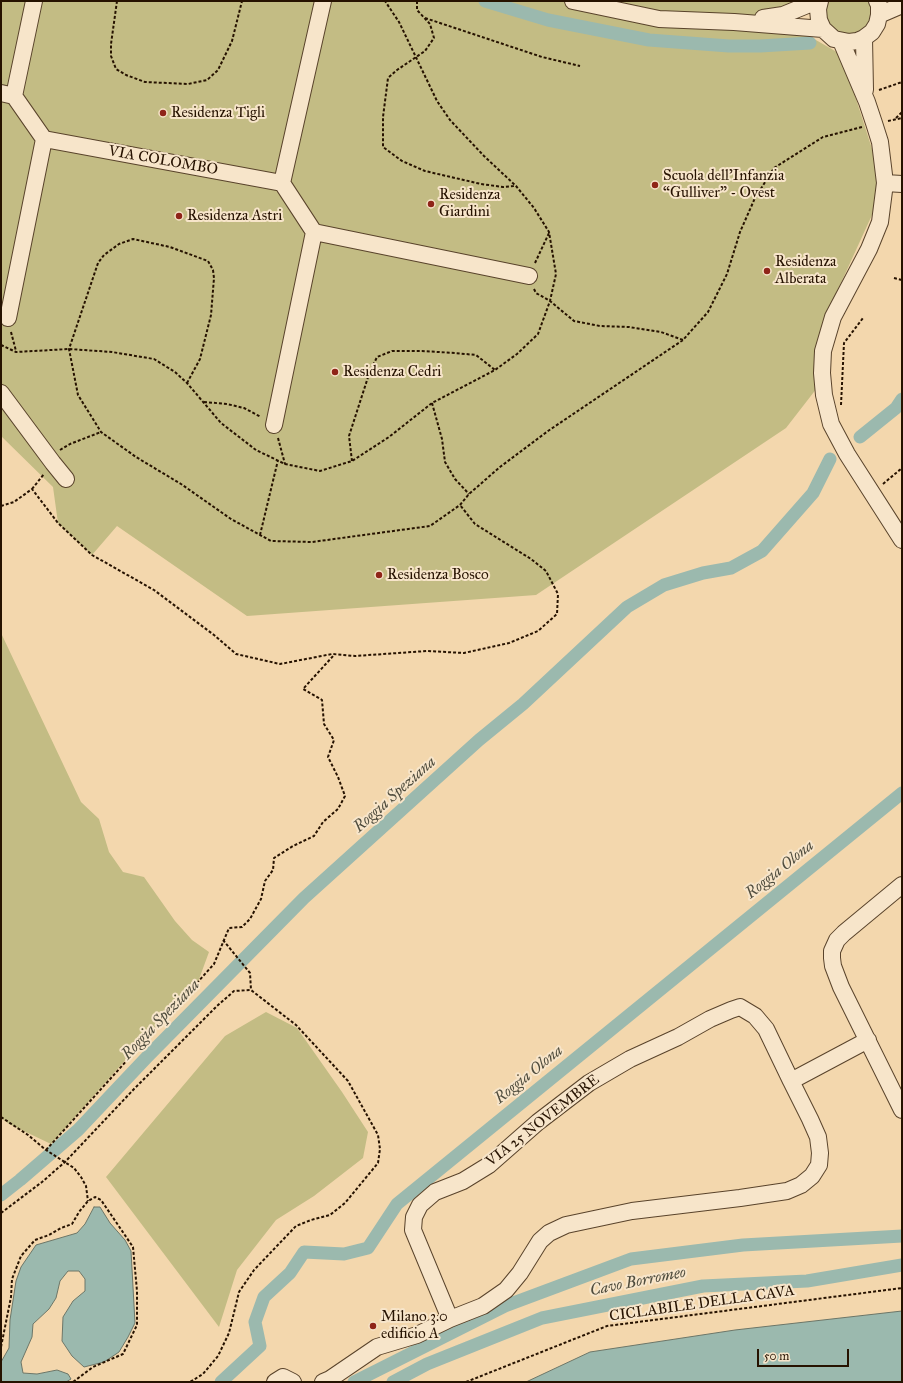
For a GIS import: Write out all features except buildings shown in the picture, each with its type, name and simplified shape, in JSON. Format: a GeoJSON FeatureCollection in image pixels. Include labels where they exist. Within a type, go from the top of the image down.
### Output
{"type":"FeatureCollection","features":[{"type":"Feature","properties":{"kind":"street"},"geometry":{"type":"LineString","coordinates":[[8,318],[44,139],[8,95],[34,1]]}},
{"type":"Feature","properties":{"kind":"street"},"geometry":{"type":"LineString","coordinates":[[274,425],[314,232],[282,182],[322,1]]}},
{"type":"Feature","properties":{"kind":"street"},"geometry":{"type":"LineString","coordinates":[[573,1],[658,19],[734,22],[823,29]]}},
{"type":"Feature","properties":{"kind":"street"},"geometry":{"type":"LineString","coordinates":[[734,22],[783,15],[817,1]]}},
{"type":"Feature","properties":{"kind":"street"},"geometry":{"type":"LineString","coordinates":[[820,1],[818,9],[819,20],[823,29],[841,42],[857,41],[872,32],[877,24],[878,8],[902,5]]}},
{"type":"Feature","properties":{"kind":"street"},"geometry":{"type":"LineString","coordinates":[[864,38],[864,95]]}},
{"type":"Feature","properties":{"kind":"street"},"geometry":{"type":"LineString","coordinates":[[841,42],[864,95],[880,142],[885,183],[880,222],[869,249],[833,317],[823,351],[822,373],[824,395],[831,424],[846,454],[902,540]]}},
{"type":"Feature","properties":{"kind":"street","name":"VIA COLOMBO"},"geometry":{"type":"LineString","coordinates":[[44,139],[282,182]]}},
{"type":"Feature","properties":{"kind":"street"},"geometry":{"type":"LineString","coordinates":[[885,183],[902,184]]}},
{"type":"Feature","properties":{"kind":"street"},"geometry":{"type":"LineString","coordinates":[[314,232],[529,276]]}},
{"type":"Feature","properties":{"kind":"street"},"geometry":{"type":"LineString","coordinates":[[1,393],[66,479]]}},
{"type":"Feature","properties":{"kind":"street"},"geometry":{"type":"LineString","coordinates":[[902,885],[844,933],[837,940],[832,951],[833,966],[842,987],[902,1110]]}},
{"type":"Feature","properties":{"kind":"street","name":"VIA 25 NOVEMBRE"},"geometry":{"type":"LineString","coordinates":[[323,1382],[330,1379],[377,1347],[417,1335],[450,1319],[483,1306],[506,1290],[520,1273],[540,1241],[550,1233],[566,1225],[632,1211],[787,1191],[801,1185],[812,1176],[818,1165],[820,1153],[818,1137],[766,1029],[755,1016],[740,1007],[724,1013],[678,1037],[630,1059],[589,1083],[538,1122],[489,1165],[463,1181],[435,1192],[420,1205],[414,1217],[413,1230],[450,1319]]}},
{"type":"Feature","properties":{"kind":"street"},"geometry":{"type":"LineString","coordinates":[[791,1080],[868,1040]]}},
{"type":"Feature","properties":{"kind":"street"},"geometry":{"type":"LineString","coordinates":[[275,1382],[284,1377],[293,1382]]}},
{"type":"Feature","properties":{"kind":"path"},"geometry":{"type":"LineString","coordinates":[[117,1],[111,44],[111,56],[116,69],[126,75],[145,82],[188,84],[207,80],[218,70],[232,41],[242,1]]}},
{"type":"Feature","properties":{"kind":"path"},"geometry":{"type":"LineString","coordinates":[[1,345],[16,352],[69,349],[112,352],[154,359],[175,372],[187,383],[221,422],[256,450],[285,464],[320,471],[352,461],[389,437],[432,403],[495,370],[517,354],[538,334],[550,301],[556,274],[549,232],[534,208],[516,186],[484,156],[450,120],[437,101],[399,22],[385,1]]}},
{"type":"Feature","properties":{"kind":"path"},"geometry":{"type":"LineString","coordinates":[[417,1],[417,10],[430,24],[434,38],[425,51],[388,78],[383,117],[383,147],[402,161],[425,171],[481,184],[503,187],[516,186]]}},
{"type":"Feature","properties":{"kind":"path"},"geometry":{"type":"LineString","coordinates":[[424,17],[542,57],[580,66]]}},
{"type":"Feature","properties":{"kind":"path"},"geometry":{"type":"LineString","coordinates":[[864,95],[902,82]]}},
{"type":"Feature","properties":{"kind":"path"},"geometry":{"type":"LineString","coordinates":[[894,119],[902,112]]}},
{"type":"Feature","properties":{"kind":"path"},"geometry":{"type":"LineString","coordinates":[[187,383],[200,359],[211,315],[214,278],[213,270],[208,261],[170,247],[133,238],[119,244],[104,255],[98,263],[69,349],[78,395],[101,432],[136,457],[181,484],[231,519],[271,541],[312,542],[430,526],[460,505],[469,494],[500,467],[548,431],[606,390],[683,340],[708,312],[727,274],[740,232],[755,198],[774,168],[823,138],[874,123],[902,118]]}},
{"type":"Feature","properties":{"kind":"path"},"geometry":{"type":"LineString","coordinates":[[894,278],[902,280]]}},
{"type":"Feature","properties":{"kind":"path"},"geometry":{"type":"LineString","coordinates":[[550,301],[574,320],[600,326],[629,327],[661,332],[683,340]]}},
{"type":"Feature","properties":{"kind":"path"},"geometry":{"type":"LineString","coordinates":[[839,411],[842,401],[844,343],[863,318]]}},
{"type":"Feature","properties":{"kind":"path"},"geometry":{"type":"LineString","coordinates":[[352,461],[350,436],[369,374],[377,358],[392,352],[422,351],[462,353],[476,355],[495,370]]}},
{"type":"Feature","properties":{"kind":"path"},"geometry":{"type":"LineString","coordinates":[[203,402],[227,404],[244,408],[274,425],[285,464]]}},
{"type":"Feature","properties":{"kind":"path"},"geometry":{"type":"LineString","coordinates":[[432,403],[442,439],[445,462],[455,479],[469,494]]}},
{"type":"Feature","properties":{"kind":"path"},"geometry":{"type":"LineString","coordinates":[[1,506],[14,502],[32,489],[51,460],[70,444],[101,432]]}},
{"type":"Feature","properties":{"kind":"path"},"geometry":{"type":"LineString","coordinates":[[260,535],[278,460]]}},
{"type":"Feature","properties":{"kind":"path"},"geometry":{"type":"LineString","coordinates":[[871,493],[902,468]]}},
{"type":"Feature","properties":{"kind":"path"},"geometry":{"type":"LineString","coordinates":[[32,489],[58,523],[92,555],[154,590],[214,635],[236,654],[280,664],[332,654],[355,656],[428,651],[464,653],[509,643],[538,631],[557,614],[558,594],[546,571],[531,559],[475,524],[460,505]]}},
{"type":"Feature","properties":{"kind":"path"},"geometry":{"type":"LineString","coordinates":[[46,1150],[128,1057],[214,964],[229,928],[242,927],[250,919],[261,899],[265,881],[273,870],[274,858],[314,836],[323,822],[338,810],[345,796],[328,757],[334,740],[324,724],[322,700],[303,689],[335,654],[332,654]]}},
{"type":"Feature","properties":{"kind":"path"},"geometry":{"type":"LineString","coordinates":[[224,941],[250,973],[251,990]]}},
{"type":"Feature","properties":{"kind":"path"},"geometry":{"type":"LineString","coordinates":[[1,1213],[42,1182],[217,1006],[234,991],[251,990],[296,1025],[348,1081],[378,1135],[380,1149],[378,1162],[345,1203],[330,1215],[296,1226],[254,1270],[239,1292],[229,1333],[218,1356],[203,1374],[190,1382]]}},
{"type":"Feature","properties":{"kind":"path"},"geometry":{"type":"LineString","coordinates":[[1,1117],[28,1135],[46,1150],[74,1168],[86,1186],[88,1201]]}},
{"type":"Feature","properties":{"kind":"path"},"geometry":{"type":"LineString","coordinates":[[1,1347],[11,1297],[12,1279],[21,1256],[36,1240],[72,1224],[88,1201],[95,1197],[101,1200],[133,1247],[137,1291],[137,1325],[123,1354],[93,1367],[73,1382]]}},
{"type":"Feature","properties":{"kind":"path","name":"CICLABILE DELLA CAVA"},"geometry":{"type":"LineString","coordinates":[[466,1382],[608,1326],[902,1288]]}},
{"type":"Feature","properties":{"kind":"shaded area"},"geometry":{"type":"Polygon","coordinates":[[[1,1],[797,1],[802,32],[842,55],[873,152],[879,188],[872,215],[824,320],[817,388],[786,428],[536,595],[247,616],[117,526],[92,555],[58,523],[53,487],[1,436],[1,1]]]}},
{"type":"Feature","properties":{"kind":"shaded area"},"geometry":{"type":"Polygon","coordinates":[[[824,1],[872,1],[874,14],[867,29],[852,37],[829,29],[823,4],[824,1]]]}},
{"type":"Feature","properties":{"kind":"shaded area"},"geometry":{"type":"Polygon","coordinates":[[[1,633],[81,802],[99,819],[109,852],[123,872],[144,877],[175,921],[192,940],[209,952],[198,982],[128,1057],[51,1144],[9,1124],[1,1118],[1,633]]]}},
{"type":"Feature","properties":{"kind":"shaded area"},"geometry":{"type":"Polygon","coordinates":[[[266,1012],[297,1028],[368,1132],[363,1158],[314,1196],[276,1220],[237,1270],[219,1327],[106,1177],[225,1036],[266,1012]]]}},
{"type":"Feature","properties":{"kind":"water"},"geometry":{"type":"Polygon","coordinates":[[[94,1207],[100,1207],[110,1223],[125,1240],[131,1251],[135,1323],[128,1337],[119,1352],[104,1362],[84,1367],[72,1356],[62,1341],[63,1317],[73,1301],[85,1291],[85,1279],[79,1271],[68,1271],[60,1281],[56,1298],[49,1309],[33,1324],[32,1337],[21,1362],[23,1373],[37,1374],[57,1370],[68,1374],[71,1379],[66,1382],[1,1382],[1,1362],[9,1348],[10,1320],[16,1281],[21,1267],[36,1245],[77,1233],[85,1224],[94,1207]]]}},
{"type":"Feature","properties":{"kind":"water"},"geometry":{"type":"Polygon","coordinates":[[[902,1311],[902,1382],[526,1382],[590,1352],[735,1330],[902,1311]]]}},
{"type":"Feature","properties":{"kind":"waterway"},"geometry":{"type":"LineString","coordinates":[[485,1],[548,20],[649,40],[729,46],[810,43]]}},
{"type":"Feature","properties":{"kind":"waterway","name":"Roggia Speziana"},"geometry":{"type":"LineString","coordinates":[[860,437],[896,408],[902,399]]}},
{"type":"Feature","properties":{"kind":"waterway","name":"Roggia Speziana"},"geometry":{"type":"LineString","coordinates":[[1,1195],[78,1130],[147,1057],[304,898],[479,740],[523,704],[627,607],[664,585],[703,573],[731,568],[762,551],[813,493],[830,459]]}},
{"type":"Feature","properties":{"kind":"waterway","name":"Roggia Olona"},"geometry":{"type":"LineString","coordinates":[[221,1382],[260,1346],[255,1322],[264,1297],[290,1273],[304,1252],[344,1254],[368,1248],[397,1204],[902,793]]}},
{"type":"Feature","properties":{"kind":"waterway"},"geometry":{"type":"LineString","coordinates":[[354,1382],[505,1306],[631,1259],[743,1245],[902,1236]]}},
{"type":"Feature","properties":{"kind":"waterway","name":"Cavo Borromeo"},"geometry":{"type":"LineString","coordinates":[[393,1382],[427,1364],[542,1318],[703,1286],[807,1281],[902,1265]]}},
{"type":"Feature","properties":{"kind":"place","name":"Residenza Tigli"},"geometry":{"type":"Point","coordinates":[163,113]}},
{"type":"Feature","properties":{"kind":"place","name":"Scuola dell’Infanzia “Gulliver” - Ovest"},"geometry":{"type":"Point","coordinates":[655,185]}},
{"type":"Feature","properties":{"kind":"place","name":"Residenza Giardini"},"geometry":{"type":"Point","coordinates":[431,204]}},
{"type":"Feature","properties":{"kind":"place","name":"Residenza Astri"},"geometry":{"type":"Point","coordinates":[179,216]}},
{"type":"Feature","properties":{"kind":"place","name":"Residenza Alberata"},"geometry":{"type":"Point","coordinates":[767,271]}},
{"type":"Feature","properties":{"kind":"place","name":"Residenza Cedri"},"geometry":{"type":"Point","coordinates":[335,372]}},
{"type":"Feature","properties":{"kind":"place","name":"Residenza Bosco"},"geometry":{"type":"Point","coordinates":[379,575]}},
{"type":"Feature","properties":{"kind":"place","name":"Milano 3.0 edificio A"},"geometry":{"type":"Point","coordinates":[373,1326]}}]}
